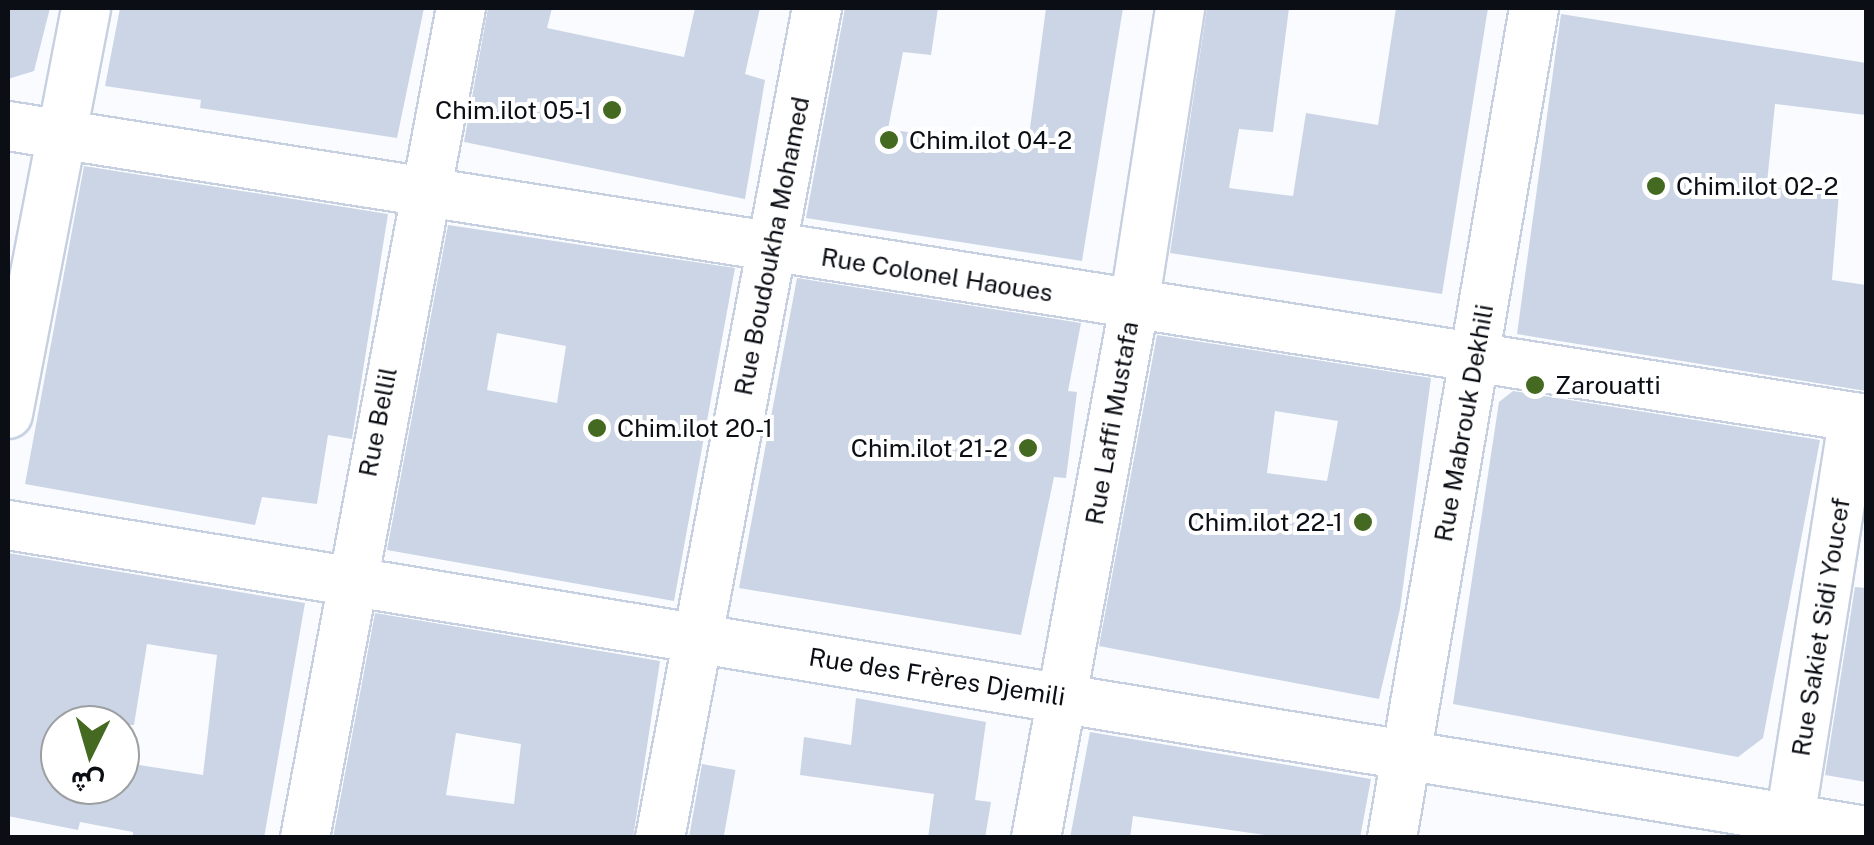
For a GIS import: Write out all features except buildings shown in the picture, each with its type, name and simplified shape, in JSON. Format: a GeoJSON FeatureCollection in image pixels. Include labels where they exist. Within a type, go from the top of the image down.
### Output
{"type":"FeatureCollection","features":[{"type":"Feature","properties":{"kind":"street"},"geometry":{"type":"LineString","coordinates":[[8,414],[86,8]]}},
{"type":"Feature","properties":{"kind":"street","name":"Rue Bellil"},"geometry":{"type":"LineString","coordinates":[[305,838],[348,580],[420,196],[460,8]]}},
{"type":"Feature","properties":{"kind":"street","name":"Rue Boudoukha Mohamed"},"geometry":{"type":"LineString","coordinates":[[660,838],[817,8]]}},
{"type":"Feature","properties":{"kind":"street","name":"Rue Laffi Mustafa"},"geometry":{"type":"LineString","coordinates":[[1036,838],[1134,306],[1180,8]]}},
{"type":"Feature","properties":{"kind":"street","name":"Rue Mabrouk Dekhili"},"geometry":{"type":"LineString","coordinates":[[1392,838],[1534,8]]}},
{"type":"Feature","properties":{"kind":"street","name":"Rue Colonel Haoues"},"geometry":{"type":"LineString","coordinates":[[8,126],[420,196],[1860,418]]}},
{"type":"Feature","properties":{"kind":"street","name":"Rue Sakiet Sidi Youcef"},"geometry":{"type":"LineString","coordinates":[[1789,828],[1860,418]]}},
{"type":"Feature","properties":{"kind":"street","name":"Rue des Frères Djemili"},"geometry":{"type":"LineString","coordinates":[[8,525],[1408,755],[1789,828],[1866,830]]}},
{"type":"Feature","properties":{"kind":"place","name":"Chim.ilot 05-1"},"geometry":{"type":"Point","coordinates":[612,110]}},
{"type":"Feature","properties":{"kind":"place","name":"Chim.ilot 04-2"},"geometry":{"type":"Point","coordinates":[889,140]}},
{"type":"Feature","properties":{"kind":"place","name":"Chim.ilot 02-2"},"geometry":{"type":"Point","coordinates":[1656,186]}},
{"type":"Feature","properties":{"kind":"place","name":"Zarouatti"},"geometry":{"type":"Point","coordinates":[1535,385]}},
{"type":"Feature","properties":{"kind":"place","name":"Chim.ilot 20-1"},"geometry":{"type":"Point","coordinates":[597,428]}},
{"type":"Feature","properties":{"kind":"place","name":"Chim.ilot 21-2"},"geometry":{"type":"Point","coordinates":[1028,448]}},
{"type":"Feature","properties":{"kind":"place","name":"Chim.ilot 22-1"},"geometry":{"type":"Point","coordinates":[1363,522]}}]}
